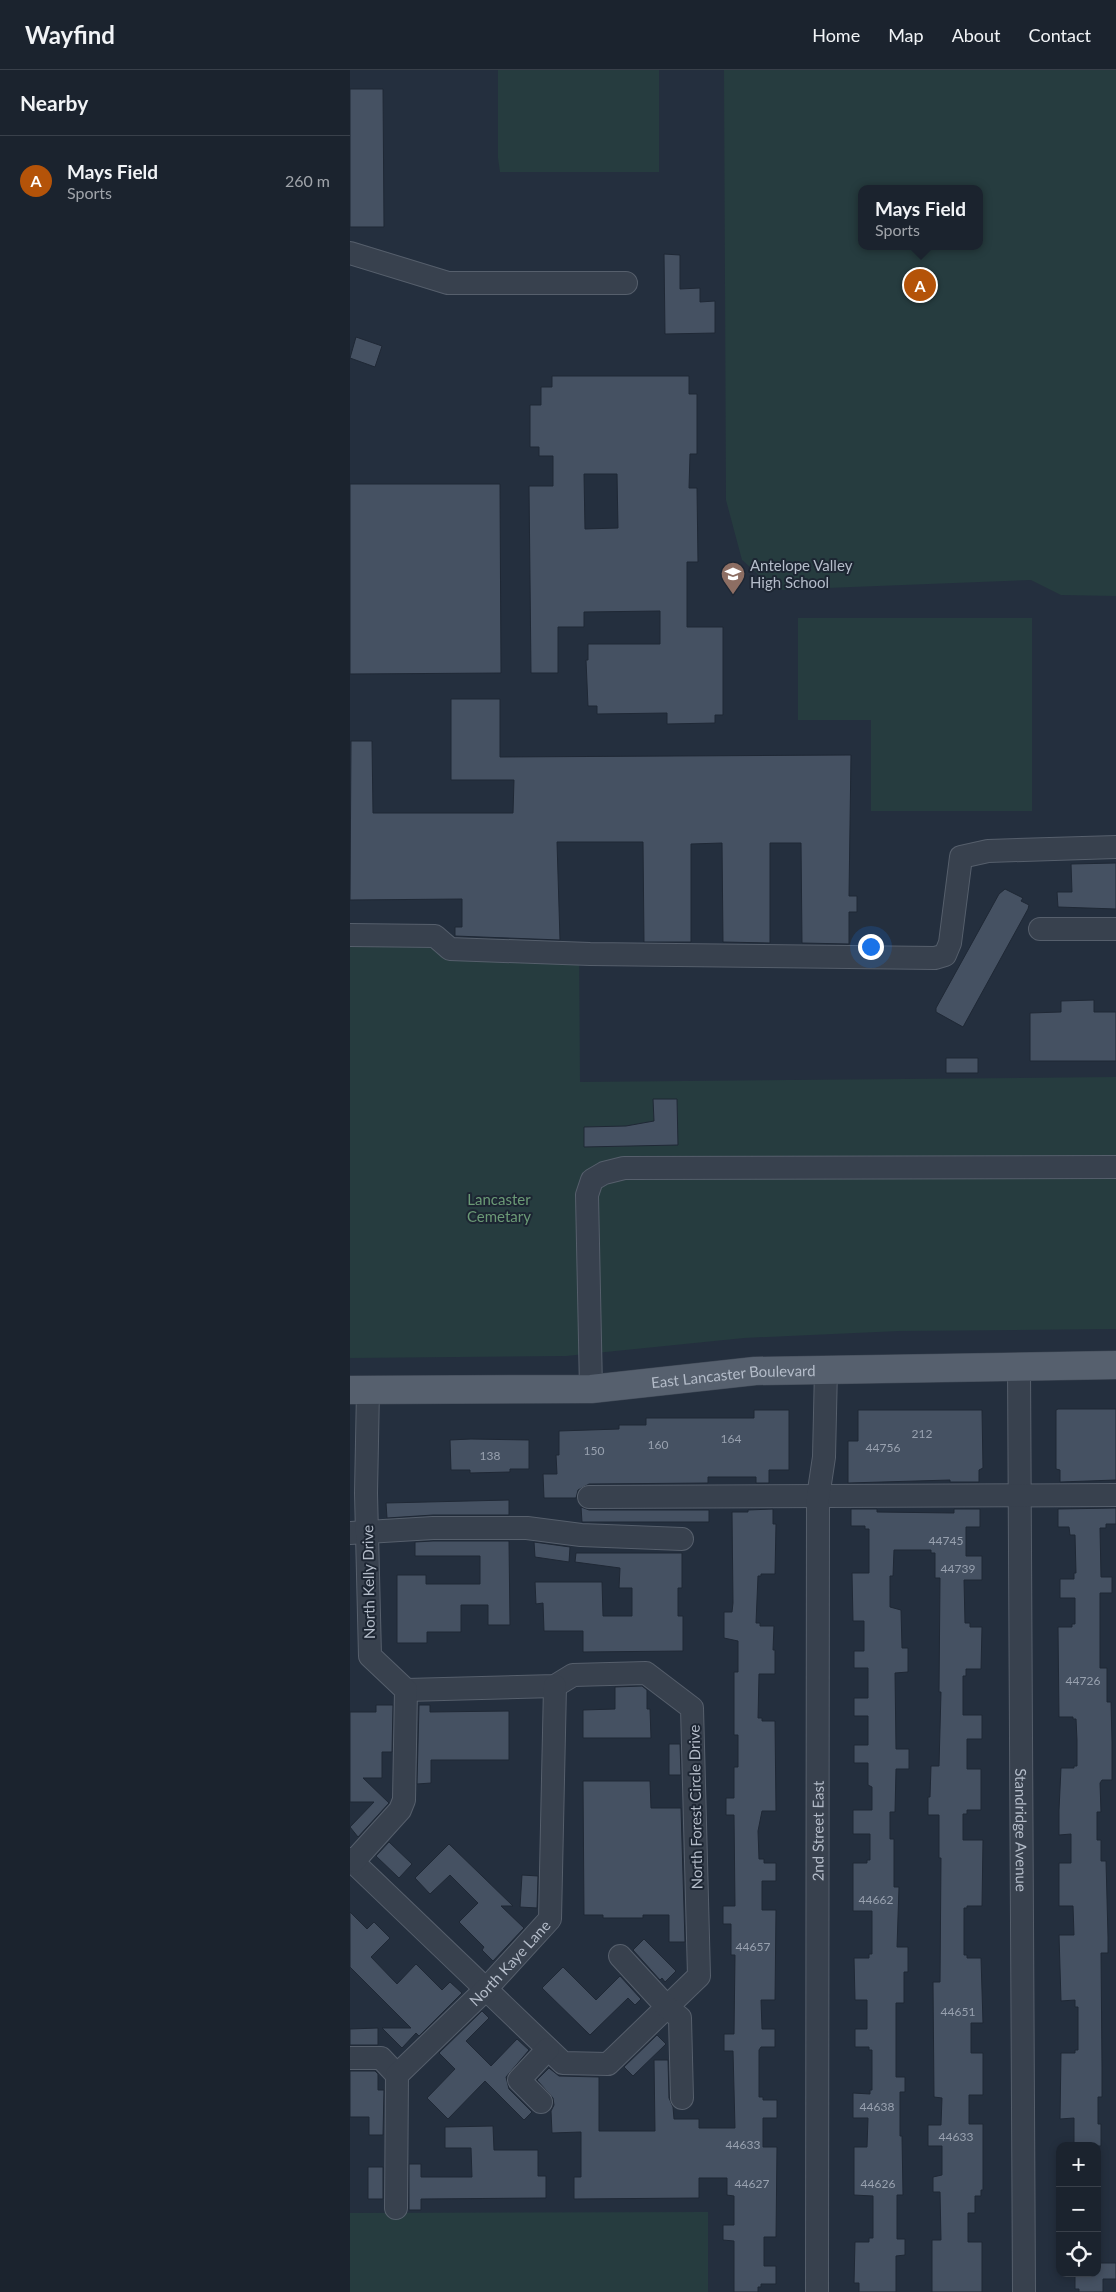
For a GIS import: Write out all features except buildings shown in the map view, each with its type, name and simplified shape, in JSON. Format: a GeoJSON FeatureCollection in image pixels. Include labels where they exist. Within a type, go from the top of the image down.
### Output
{"type":"FeatureCollection","features":[{"type":"Feature","properties":{"kind":"main road","name":"East Lancaster Boulevard"},"geometry":{"type":"LineString","coordinates":[[359,1390],[591,1389],[755,1371],[1116,1365]]}},
{"type":"Feature","properties":{"kind":"street"},"geometry":{"type":"LineString","coordinates":[[350,253],[448,282],[626,283]]}},
{"type":"Feature","properties":{"kind":"street"},"geometry":{"type":"LineString","coordinates":[[350,935],[435,936],[450,949],[590,954],[935,958],[944,955],[950,943],[961,857],[988,851],[1116,847]]}},
{"type":"Feature","properties":{"kind":"street"},"geometry":{"type":"LineString","coordinates":[[1040,930],[1116,930]]}},
{"type":"Feature","properties":{"kind":"street"},"geometry":{"type":"LineString","coordinates":[[591,1389],[587,1195],[592,1180],[604,1173],[624,1168],[1116,1167]]}},
{"type":"Feature","properties":{"kind":"street","name":"Standridge Avenue"},"geometry":{"type":"LineString","coordinates":[[1020,1366],[1024,2292]]}},
{"type":"Feature","properties":{"kind":"street","name":"2nd Street East"},"geometry":{"type":"LineString","coordinates":[[817,2292],[818,1497],[824,1457],[826,1369]]}},
{"type":"Feature","properties":{"kind":"street","name":"North Kelly Drive"},"geometry":{"type":"LineString","coordinates":[[359,1390],[358,1533],[370,1656],[406,1690]]}},
{"type":"Feature","properties":{"kind":"street"},"geometry":{"type":"LineString","coordinates":[[588,1497],[1116,1495]]}},
{"type":"Feature","properties":{"kind":"street"},"geometry":{"type":"LineString","coordinates":[[358,1533],[433,1528],[527,1528],[581,1534],[682,1539]]}},
{"type":"Feature","properties":{"kind":"street","name":"North Forest Circle Drive"},"geometry":{"type":"LineString","coordinates":[[406,1690],[555,1686],[573,1675],[646,1673],[692,1708],[699,1976],[608,2064],[556,2056]]}},
{"type":"Feature","properties":{"kind":"street","name":"North Kaye Lane"},"geometry":{"type":"LineString","coordinates":[[397,2075],[486,1988],[550,1919],[555,1686]]}},
{"type":"Feature","properties":{"kind":"street"},"geometry":{"type":"LineString","coordinates":[[406,1690],[404,1800],[400,1810],[352,1860],[556,2056],[519,2080],[541,2102]]}},
{"type":"Feature","properties":{"kind":"street"},"geometry":{"type":"LineString","coordinates":[[620,1956],[667,2007],[680,2018],[682,2098]]}},
{"type":"Feature","properties":{"kind":"street"},"geometry":{"type":"LineString","coordinates":[[350,2058],[381,2058],[397,2075],[396,2208]]}},
{"type":"Feature","properties":{"kind":"green space"},"geometry":{"type":"Polygon","coordinates":[[[498,70],[659,70],[659,172],[500,172],[498,158],[498,70]]]}},
{"type":"Feature","properties":{"kind":"green space"},"geometry":{"type":"Polygon","coordinates":[[[724,70],[1116,70],[1116,596],[1061,595],[1031,580],[776,590],[742,560],[726,500],[724,70]]]}},
{"type":"Feature","properties":{"kind":"green space"},"geometry":{"type":"Polygon","coordinates":[[[798,618],[1032,618],[1032,811],[871,811],[871,720],[798,720],[798,618]]]}},
{"type":"Feature","properties":{"kind":"green space","name":"Lancaster Cemetary"},"geometry":{"type":"Polygon","coordinates":[[[579,943],[580,1082],[1116,1077],[1116,1329],[899,1331],[744,1338],[566,1356],[350,1358],[350,946],[579,943]]]}},
{"type":"Feature","properties":{"kind":"green space"},"geometry":{"type":"Polygon","coordinates":[[[708,2212],[708,2292],[350,2292],[350,2213],[708,2212]]]}},
{"type":"Feature","properties":{"kind":"place","name":"Mays Field"},"geometry":{"type":"Point","coordinates":[920,285]}},
{"type":"Feature","properties":{"kind":"place","name":"Antelope Valley High School"},"geometry":{"type":"Point","coordinates":[733,595]}}]}
